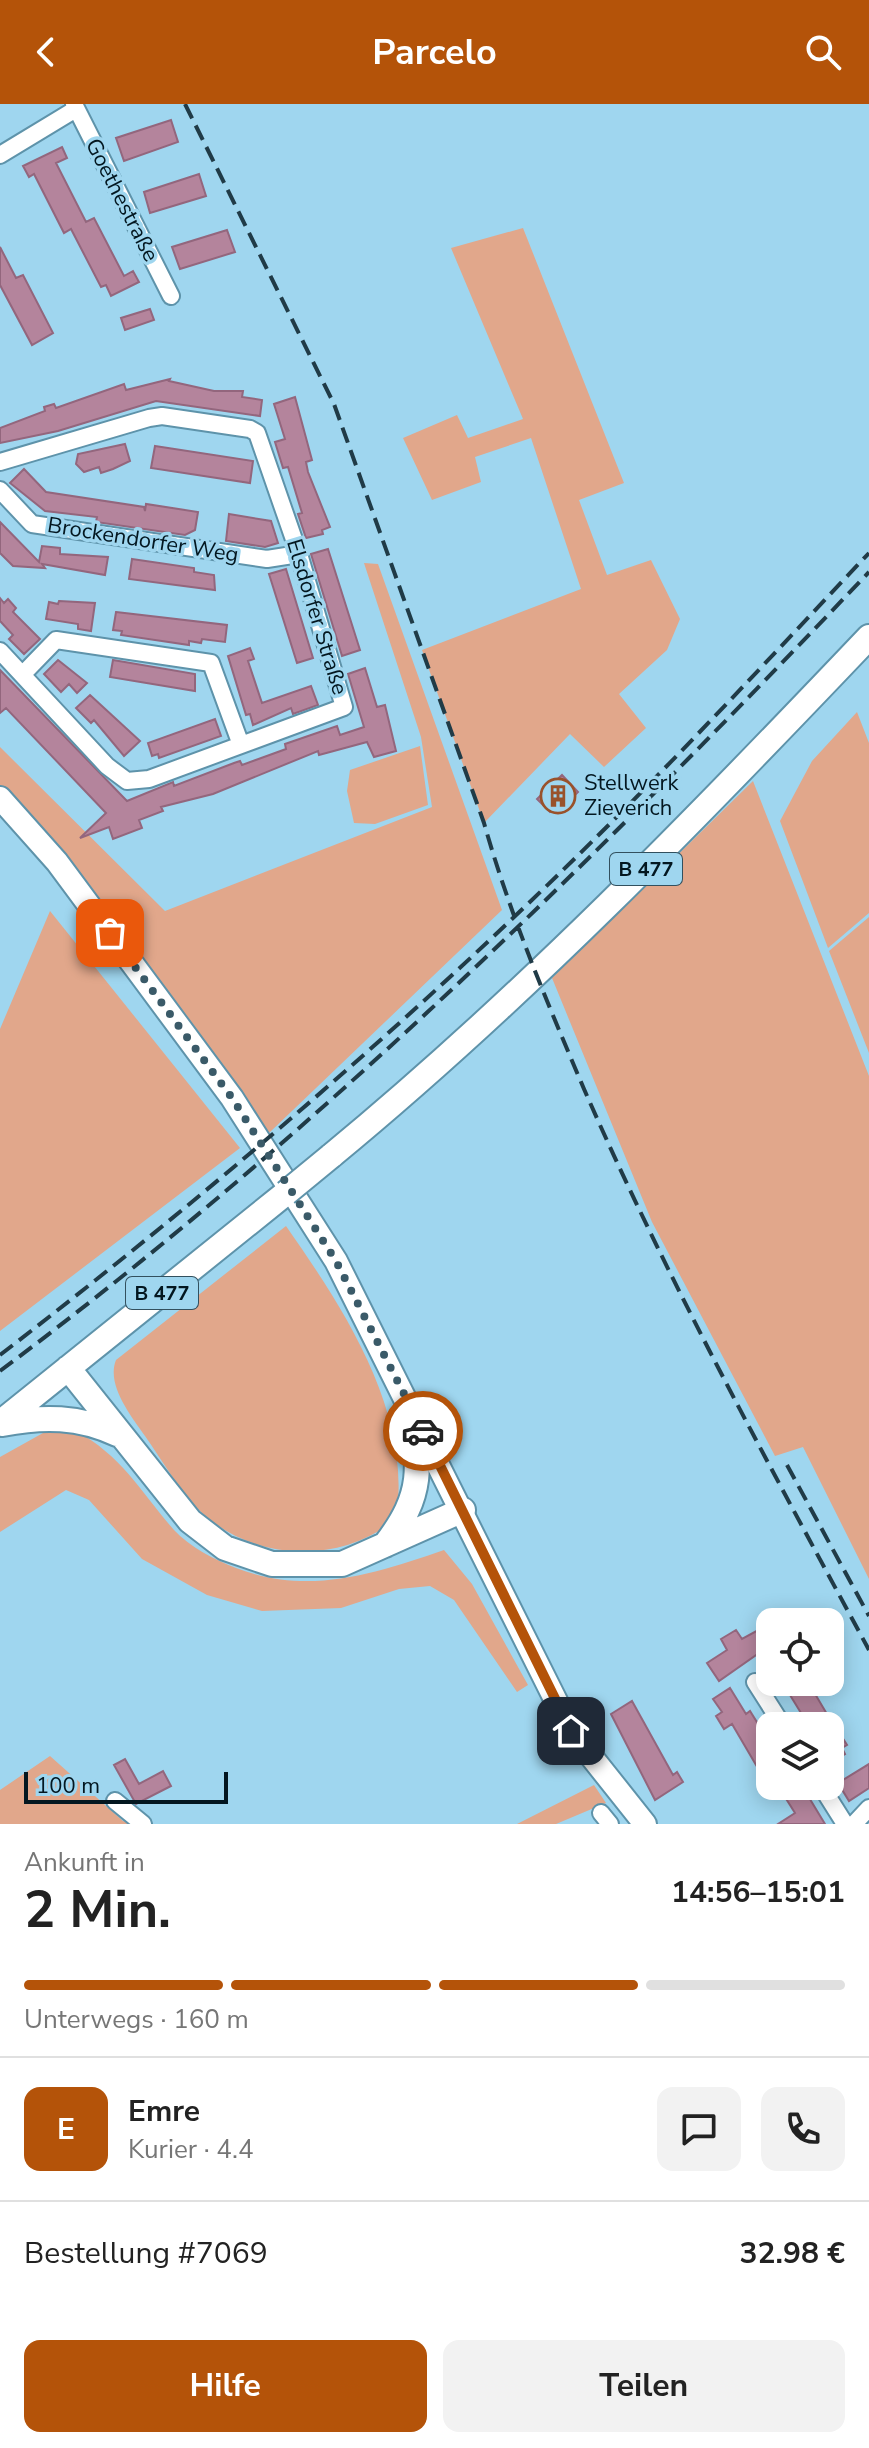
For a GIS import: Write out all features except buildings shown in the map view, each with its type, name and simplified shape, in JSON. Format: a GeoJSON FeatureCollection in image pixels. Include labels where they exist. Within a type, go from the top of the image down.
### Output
{"type":"FeatureCollection","features":[{"type":"Feature","properties":{"kind":"main road","name":"B 477"},"geometry":{"type":"LineString","coordinates":[[0,1424],[331,1156],[464,1042],[629,886],[869,637]]}},
{"type":"Feature","properties":{"kind":"main road"},"geometry":{"type":"LineString","coordinates":[[68,1368],[117,1434],[190,1521],[225,1548],[272,1564],[312,1567],[342,1564],[463,1510]]}},
{"type":"Feature","properties":{"kind":"main road"},"geometry":{"type":"LineString","coordinates":[[382,1548],[409,1512],[417,1492],[417,1450],[409,1406]]}},
{"type":"Feature","properties":{"kind":"main road"},"geometry":{"type":"LineString","coordinates":[[0,1424],[26,1419],[78,1420],[117,1434]]}},
{"type":"Feature","properties":{"kind":"street"},"geometry":{"type":"LineString","coordinates":[[0,155],[75,106]]}},
{"type":"Feature","properties":{"kind":"street","name":"Goethestraße"},"geometry":{"type":"LineString","coordinates":[[75,106],[171,296]]}},
{"type":"Feature","properties":{"kind":"street","name":"Elsdorfer Straße"},"geometry":{"type":"LineString","coordinates":[[0,462],[149,418],[171,417],[250,429],[260,437],[299,554],[344,707],[149,779],[127,781],[107,766],[0,651]]}},
{"type":"Feature","properties":{"kind":"street","name":"Brockendorfer Weg"},"geometry":{"type":"LineString","coordinates":[[0,490],[32,524],[267,559],[299,554]]}},
{"type":"Feature","properties":{"kind":"street"},"geometry":{"type":"LineString","coordinates":[[23,674],[56,640],[211,663],[241,745]]}},
{"type":"Feature","properties":{"kind":"street"},"geometry":{"type":"LineString","coordinates":[[0,798],[57,862],[232,1098],[336,1261],[571,1731],[645,1824]]}},
{"type":"Feature","properties":{"kind":"street"},"geometry":{"type":"LineString","coordinates":[[755,1682],[774,1712]]}},
{"type":"Feature","properties":{"kind":"street"},"geometry":{"type":"LineString","coordinates":[[830,1800],[845,1824]]}},
{"type":"Feature","properties":{"kind":"street"},"geometry":{"type":"LineString","coordinates":[[115,1801],[143,1824]]}},
{"type":"Feature","properties":{"kind":"street"},"geometry":{"type":"LineString","coordinates":[[854,1824],[869,1808]]}},
{"type":"Feature","properties":{"kind":"shaded area"},"geometry":{"type":"Polygon","coordinates":[[[523,228],[624,483],[579,500],[607,575],[651,560],[680,619],[667,650],[619,694],[646,728],[604,767],[570,734],[484,823],[422,650],[581,589],[531,438],[475,457],[481,482],[432,500],[403,438],[457,415],[468,438],[523,419],[451,248],[523,228]]]}},
{"type":"Feature","properties":{"kind":"shaded area"},"geometry":{"type":"Polygon","coordinates":[[[364,563],[378,564],[502,910],[269,1133],[0,800],[0,747],[165,911],[432,807],[421,737],[364,563]]]}},
{"type":"Feature","properties":{"kind":"shaded area"},"geometry":{"type":"Polygon","coordinates":[[[857,712],[869,743],[869,913],[828,948],[780,821],[812,761],[857,712]]]}},
{"type":"Feature","properties":{"kind":"shaded area"},"geometry":{"type":"Polygon","coordinates":[[[420,746],[428,805],[375,824],[354,823],[347,791],[350,770],[420,746]]]}},
{"type":"Feature","properties":{"kind":"shaded area"},"geometry":{"type":"Polygon","coordinates":[[[753,781],[869,1076],[869,1579],[803,1447],[775,1456],[652,1222],[552,978],[753,781]]]}},
{"type":"Feature","properties":{"kind":"shaded area"},"geometry":{"type":"Polygon","coordinates":[[[50,911],[240,1148],[0,1331],[0,1029],[50,911]]]}},
{"type":"Feature","properties":{"kind":"shaded area"},"geometry":{"type":"Polygon","coordinates":[[[869,917],[869,1053],[829,951],[869,917]]]}},
{"type":"Feature","properties":{"kind":"shaded area"},"geometry":{"type":"Polygon","coordinates":[[[286,1226],[330,1292],[369,1364],[394,1440],[399,1479],[396,1519],[374,1534],[323,1550],[271,1548],[245,1540],[221,1528],[200,1511],[133,1419],[114,1380],[116,1360],[286,1226]]]}},
{"type":"Feature","properties":{"kind":"shaded area"},"geometry":{"type":"Polygon","coordinates":[[[76,1431],[119,1463],[187,1542],[236,1568],[263,1576],[315,1581],[367,1574],[444,1550],[472,1584],[528,1685],[517,1692],[454,1600],[430,1586],[399,1589],[341,1608],[262,1611],[207,1595],[142,1559],[89,1500],[66,1490],[0,1532],[0,1457],[43,1433],[76,1431]]]}},
{"type":"Feature","properties":{"kind":"shaded area"},"geometry":{"type":"Polygon","coordinates":[[[50,1756],[123,1821],[132,1824],[0,1824],[0,1790],[50,1756]]]}},
{"type":"Feature","properties":{"kind":"shaded area"},"geometry":{"type":"Polygon","coordinates":[[[594,1785],[606,1803],[556,1824],[517,1824],[594,1785]]]}},
{"type":"Feature","properties":{"kind":"railway"},"geometry":{"type":"LineString","coordinates":[[185,104],[334,404],[484,823],[517,925],[584,1089],[685,1302],[869,1650]]}},
{"type":"Feature","properties":{"kind":"railway"},"geometry":{"type":"LineString","coordinates":[[0,1355],[217,1181],[428,998],[641,792],[869,553]]}},
{"type":"Feature","properties":{"kind":"railway"},"geometry":{"type":"LineString","coordinates":[[0,1371],[231,1186],[451,990],[663,784],[869,572]]}},
{"type":"Feature","properties":{"kind":"railway"},"geometry":{"type":"LineString","coordinates":[[787,1465],[869,1616]]}},
{"type":"Feature","properties":{"kind":"way so far"},"geometry":{"type":"LineString","coordinates":[[110,933],[232,1098],[336,1261],[423,1431]]}},
{"type":"Feature","properties":{"kind":"place","name":"Stellwerk Zieverich"},"geometry":{"type":"Point","coordinates":[558,796]}},
{"type":"Feature","properties":{"kind":"route"},"geometry":{"type":"LineString","coordinates":[[423,1431],[571,1731]]}}]}
